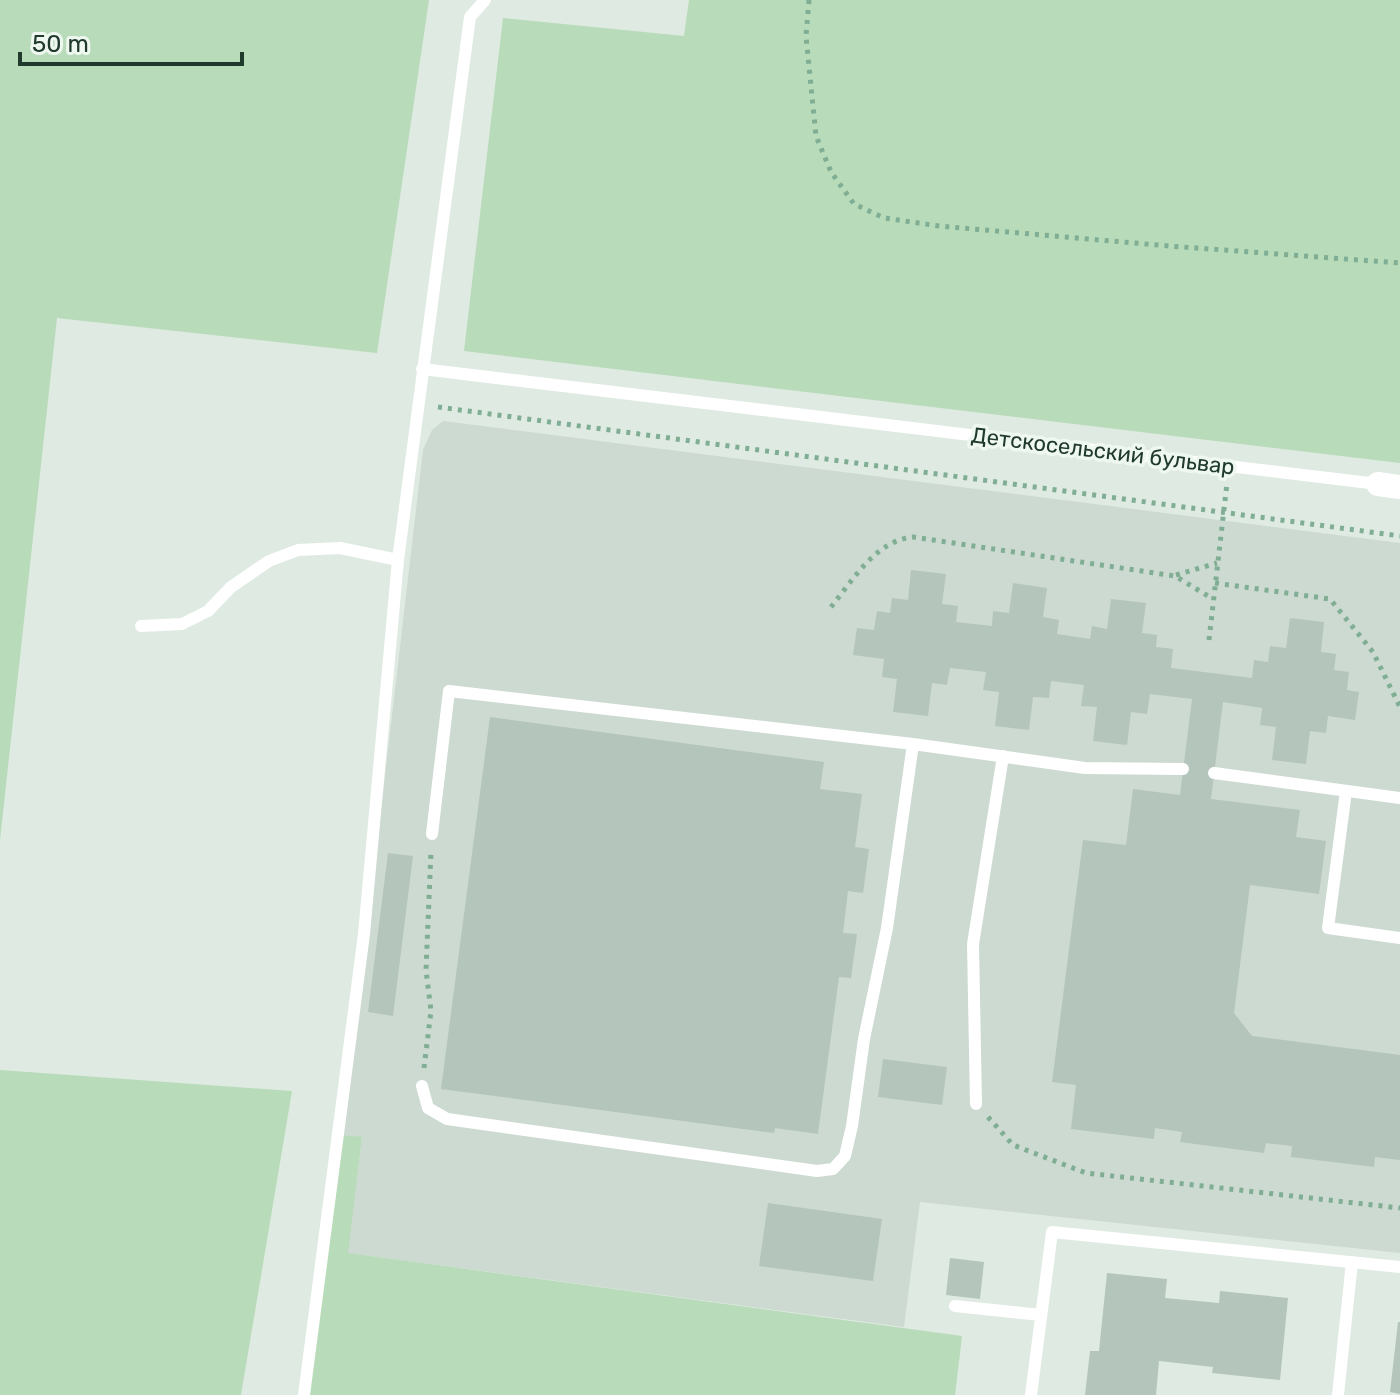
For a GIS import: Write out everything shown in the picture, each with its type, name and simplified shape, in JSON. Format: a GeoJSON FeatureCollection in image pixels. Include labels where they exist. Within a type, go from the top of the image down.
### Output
{"type":"FeatureCollection","features":[{"type":"Feature","properties":{"kind":"lane"},"geometry":{"type":"LineString","coordinates":[[304,1395],[364,934],[398,560],[472,0]]}},
{"type":"Feature","properties":{"kind":"lane"},"geometry":{"type":"LineString","coordinates":[[470,17],[485,0]]}},
{"type":"Feature","properties":{"kind":"lane","name":"Детскосельский бульвар"},"geometry":{"type":"LineString","coordinates":[[422,369],[1389,486]]}},
{"type":"Feature","properties":{"kind":"lane"},"geometry":{"type":"LineString","coordinates":[[141,626],[182,624],[208,611],[231,587],[269,561],[298,550],[340,548],[398,560]]}},
{"type":"Feature","properties":{"kind":"lane"},"geometry":{"type":"LineString","coordinates":[[432,834],[449,691],[913,744],[1085,768],[1183,769]]}},
{"type":"Feature","properties":{"kind":"lane"},"geometry":{"type":"LineString","coordinates":[[422,1086],[428,1108],[447,1119],[817,1171],[833,1169],[845,1156],[852,1126],[864,1039],[887,928],[913,744]]}},
{"type":"Feature","properties":{"kind":"lane"},"geometry":{"type":"LineString","coordinates":[[976,1104],[973,944],[1003,756]]}},
{"type":"Feature","properties":{"kind":"lane"},"geometry":{"type":"LineString","coordinates":[[1214,773],[1400,798]]}},
{"type":"Feature","properties":{"kind":"lane"},"geometry":{"type":"LineString","coordinates":[[1346,791],[1328,928],[1400,938]]}},
{"type":"Feature","properties":{"kind":"lane"},"geometry":{"type":"LineString","coordinates":[[1031,1395],[1052,1232],[1400,1267]]}},
{"type":"Feature","properties":{"kind":"lane"},"geometry":{"type":"LineString","coordinates":[[1338,1395],[1352,1262]]}},
{"type":"Feature","properties":{"kind":"lane"},"geometry":{"type":"LineString","coordinates":[[955,1306],[1041,1315]]}},
{"type":"Feature","properties":{"kind":"path"},"geometry":{"type":"LineString","coordinates":[[809,0],[806,36],[816,136],[831,172],[854,204],[884,218],[939,226],[1400,263]]}},
{"type":"Feature","properties":{"kind":"path"},"geometry":{"type":"LineString","coordinates":[[417,405],[1400,536]]}},
{"type":"Feature","properties":{"kind":"path"},"geometry":{"type":"LineString","coordinates":[[1209,640],[1229,466]]}},
{"type":"Feature","properties":{"kind":"path"},"geometry":{"type":"LineString","coordinates":[[831,607],[880,548],[898,538],[913,537],[1175,576],[1213,599]]}},
{"type":"Feature","properties":{"kind":"path"},"geometry":{"type":"LineString","coordinates":[[1175,576],[1217,563]]}},
{"type":"Feature","properties":{"kind":"path"},"geometry":{"type":"LineString","coordinates":[[1215,583],[1330,599],[1373,652],[1400,707]]}},
{"type":"Feature","properties":{"kind":"path"},"geometry":{"type":"LineString","coordinates":[[422,1086],[431,1011],[426,970],[432,834]]}},
{"type":"Feature","properties":{"kind":"path"},"geometry":{"type":"LineString","coordinates":[[976,1104],[1013,1145],[1086,1173],[1400,1208]]}},
{"type":"Feature","properties":{"kind":"shaded area"},"geometry":{"type":"Polygon","coordinates":[[[443,421],[1400,543],[1400,1253],[920,1202],[904,1327],[347,1253],[362,1138],[343,1135],[423,450],[432,430],[443,421]]]}},
{"type":"Feature","properties":{"kind":"green space"},"geometry":{"type":"Polygon","coordinates":[[[0,0],[429,0],[377,353],[57,318],[0,840],[0,0]]]}},
{"type":"Feature","properties":{"kind":"green space"},"geometry":{"type":"Polygon","coordinates":[[[689,0],[1400,0],[1400,463],[464,351],[503,18],[684,36],[689,0]]]}},
{"type":"Feature","properties":{"kind":"green space"},"geometry":{"type":"Polygon","coordinates":[[[0,1070],[292,1091],[241,1395],[0,1395],[0,1070]]]}},
{"type":"Feature","properties":{"kind":"green space"},"geometry":{"type":"Polygon","coordinates":[[[343,1135],[362,1137],[348,1253],[962,1336],[955,1395],[309,1395],[343,1135]]]}},
{"type":"Feature","properties":{"kind":"building"},"geometry":{"type":"Polygon","coordinates":[[[911,570],[946,574],[942,604],[958,606],[956,622],[992,626],[993,611],[1009,613],[1013,583],[1047,588],[1043,617],[1059,620],[1057,634],[1090,639],[1092,626],[1107,629],[1111,599],[1146,603],[1142,633],[1157,635],[1156,647],[1173,649],[1171,668],[1252,678],[1254,660],[1268,662],[1270,646],[1286,648],[1290,618],[1324,622],[1321,652],[1336,654],[1334,670],[1349,672],[1347,690],[1359,692],[1355,720],[1328,716],[1326,733],[1310,731],[1306,764],[1272,760],[1276,727],[1260,725],[1262,708],[1223,702],[1211,799],[1300,810],[1296,837],[1326,841],[1319,894],[1250,885],[1234,1013],[1252,1036],[1400,1055],[1400,1160],[1375,1157],[1374,1167],[1291,1157],[1292,1146],[1266,1143],[1264,1153],[1180,1142],[1182,1132],[1155,1128],[1154,1139],[1071,1129],[1076,1085],[1052,1082],[1083,840],[1126,845],[1133,789],[1180,795],[1192,699],[1150,694],[1147,714],[1131,712],[1127,745],[1093,741],[1097,707],[1081,706],[1084,685],[1051,681],[1049,698],[1033,697],[1029,730],[995,726],[999,692],[983,690],[986,672],[950,668],[947,685],[932,683],[928,716],[893,712],[897,679],[882,677],[884,659],[853,655],[857,628],[874,630],[877,611],[890,613],[892,598],[908,600],[911,570]]]}},
{"type":"Feature","properties":{"kind":"building"},"geometry":{"type":"Polygon","coordinates":[[[490,717],[824,762],[820,789],[862,794],[855,847],[869,849],[863,893],[848,891],[843,933],[857,934],[851,978],[839,977],[818,1134],[775,1128],[774,1133],[441,1089],[490,717]]]}},
{"type":"Feature","properties":{"kind":"building"},"geometry":{"type":"Polygon","coordinates":[[[388,853],[413,856],[393,1016],[368,1012],[388,853]]]}},
{"type":"Feature","properties":{"kind":"building"},"geometry":{"type":"Polygon","coordinates":[[[883,1059],[947,1067],[942,1105],[878,1097],[883,1059]]]}},
{"type":"Feature","properties":{"kind":"building"},"geometry":{"type":"Polygon","coordinates":[[[768,1203],[882,1219],[873,1281],[759,1266],[768,1203]]]}},
{"type":"Feature","properties":{"kind":"building"},"geometry":{"type":"Polygon","coordinates":[[[950,1258],[984,1262],[980,1299],[946,1295],[950,1258]]]}},
{"type":"Feature","properties":{"kind":"building"},"geometry":{"type":"Polygon","coordinates":[[[1107,1273],[1167,1279],[1165,1298],[1219,1303],[1220,1291],[1288,1298],[1280,1380],[1212,1373],[1213,1367],[1159,1361],[1156,1395],[1085,1395],[1090,1351],[1099,1351],[1107,1273]]]}},
{"type":"Feature","properties":{"kind":"building"},"geometry":{"type":"Polygon","coordinates":[[[1400,1322],[1400,1394],[1390,1392],[1400,1322]]]}}]}
